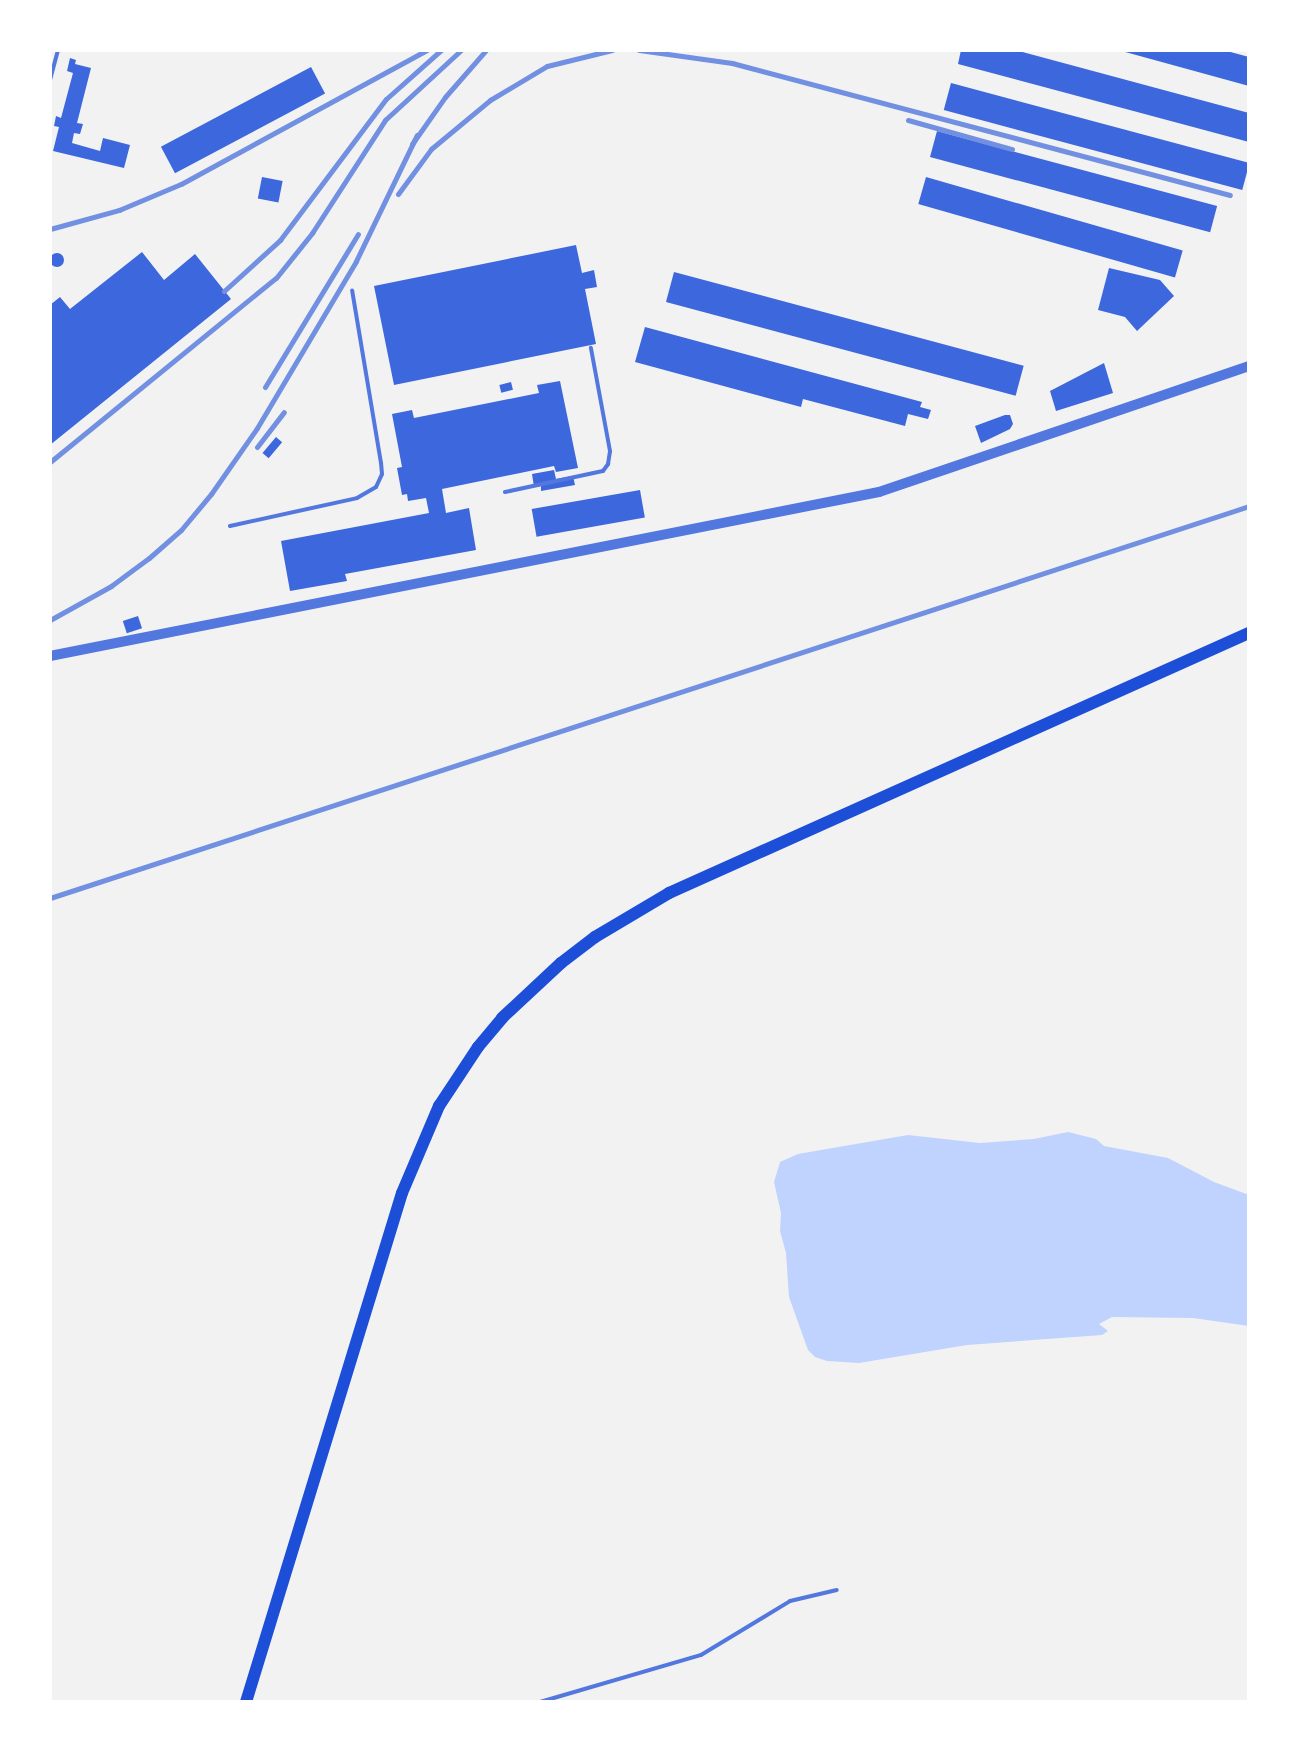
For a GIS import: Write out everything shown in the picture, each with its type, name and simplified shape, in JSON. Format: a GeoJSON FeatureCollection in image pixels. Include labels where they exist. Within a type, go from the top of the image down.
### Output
{"type":"FeatureCollection","features":[{"type":"Feature","properties":{"kind":"main road"},"geometry":{"type":"LineString","coordinates":[[246,1702],[402,1193],[439,1106],[478,1047],[502,1018],[572,954],[669,893],[1249,633]]}},
{"type":"Feature","properties":{"kind":"street"},"geometry":{"type":"LineString","coordinates":[[50,656],[879,492],[1249,366]]}},
{"type":"Feature","properties":{"kind":"lane"},"geometry":{"type":"LineString","coordinates":[[50,80],[58,50]]}},
{"type":"Feature","properties":{"kind":"lane"},"geometry":{"type":"LineString","coordinates":[[230,526],[357,498],[376,487],[382,474],[381,463],[352,290]]}},
{"type":"Feature","properties":{"kind":"lane"},"geometry":{"type":"LineString","coordinates":[[505,492],[603,471],[608,464],[610,451],[591,348]]}},
{"type":"Feature","properties":{"kind":"lane"},"geometry":{"type":"LineString","coordinates":[[540,1702],[701,1655],[790,1601],[837,1590]]}},
{"type":"Feature","properties":{"kind":"water"},"geometry":{"type":"Polygon","coordinates":[[[1068,1132],[1096,1139],[1104,1146],[1168,1158],[1214,1182],[1249,1195],[1249,1326],[1193,1318],[1112,1317],[1099,1324],[1108,1331],[1102,1335],[967,1345],[859,1363],[827,1361],[815,1357],[808,1350],[789,1297],[786,1253],[780,1231],[781,1213],[774,1182],[780,1162],[798,1154],[908,1135],[980,1143],[1034,1139],[1068,1132]]]}},
{"type":"Feature","properties":{"kind":"building"},"geometry":{"type":"Polygon","coordinates":[[[961,50],[1015,50],[1249,113],[1249,142],[958,64],[961,50]]]}},
{"type":"Feature","properties":{"kind":"building"},"geometry":{"type":"Polygon","coordinates":[[[1118,50],[1223,50],[1249,57],[1249,86],[1118,50]]]}},
{"type":"Feature","properties":{"kind":"building"},"geometry":{"type":"Polygon","coordinates":[[[70,58],[76,60],[75,64],[91,68],[77,123],[83,124],[80,134],[74,133],[72,143],[100,151],[103,138],[130,145],[124,168],[53,151],[59,127],[54,126],[56,116],[61,118],[73,73],[67,71],[70,58]]]}},
{"type":"Feature","properties":{"kind":"building"},"geometry":{"type":"Polygon","coordinates":[[[311,67],[325,93],[175,173],[161,147],[311,67]]]}},
{"type":"Feature","properties":{"kind":"building"},"geometry":{"type":"Polygon","coordinates":[[[951,83],[1249,163],[1242,190],[944,110],[951,83]]]}},
{"type":"Feature","properties":{"kind":"building"},"geometry":{"type":"Polygon","coordinates":[[[937,131],[1217,206],[1210,232],[930,157],[937,131]]]}},
{"type":"Feature","properties":{"kind":"building"},"geometry":{"type":"Polygon","coordinates":[[[262,177],[283,181],[278,203],[258,199],[262,177]]]}},
{"type":"Feature","properties":{"kind":"building"},"geometry":{"type":"Polygon","coordinates":[[[926,177],[1183,251],[1175,278],[918,204],[926,177]]]}},
{"type":"Feature","properties":{"kind":"building"},"geometry":{"type":"Polygon","coordinates":[[[576,245],[582,273],[594,270],[597,287],[585,289],[596,344],[394,385],[374,286],[576,245]]]}},
{"type":"Feature","properties":{"kind":"building"},"geometry":{"type":"Polygon","coordinates":[[[142,252],[164,280],[195,254],[231,299],[50,445],[50,305],[60,297],[70,309],[142,252]]]}},
{"type":"Feature","properties":{"kind":"building"},"geometry":{"type":"Polygon","coordinates":[[[57,253],[64,260],[57,267],[50,260],[57,253]]]}},
{"type":"Feature","properties":{"kind":"building"},"geometry":{"type":"Polygon","coordinates":[[[1109,268],[1160,280],[1174,296],[1137,331],[1125,317],[1098,310],[1109,268]]]}},
{"type":"Feature","properties":{"kind":"building"},"geometry":{"type":"Polygon","coordinates":[[[674,272],[1024,366],[1016,396],[666,302],[674,272]]]}},
{"type":"Feature","properties":{"kind":"building"},"geometry":{"type":"Polygon","coordinates":[[[645,327],[922,402],[920,407],[931,410],[928,419],[908,414],[905,426],[803,399],[801,407],[635,362],[645,327]]]}},
{"type":"Feature","properties":{"kind":"building"},"geometry":{"type":"Polygon","coordinates":[[[1104,363],[1113,393],[1056,411],[1050,391],[1104,363]]]}},
{"type":"Feature","properties":{"kind":"building"},"geometry":{"type":"Polygon","coordinates":[[[560,381],[578,468],[556,472],[554,466],[442,489],[446,513],[469,508],[476,550],[345,574],[347,581],[290,591],[281,541],[429,513],[426,498],[408,501],[407,494],[402,495],[397,468],[402,467],[392,414],[412,410],[414,418],[539,393],[537,385],[560,381]]]}},
{"type":"Feature","properties":{"kind":"building"},"geometry":{"type":"Polygon","coordinates":[[[511,382],[513,390],[501,393],[499,385],[511,382]]]}},
{"type":"Feature","properties":{"kind":"building"},"geometry":{"type":"Polygon","coordinates":[[[1010,415],[1013,424],[1010,429],[981,443],[975,426],[1010,415]]]}},
{"type":"Feature","properties":{"kind":"building"},"geometry":{"type":"Polygon","coordinates":[[[276,437],[282,442],[269,458],[263,453],[276,437]]]}},
{"type":"Feature","properties":{"kind":"building"},"geometry":{"type":"Polygon","coordinates":[[[554,470],[556,479],[573,476],[575,485],[541,491],[541,486],[534,487],[532,474],[554,470]]]}},
{"type":"Feature","properties":{"kind":"building"},"geometry":{"type":"Polygon","coordinates":[[[640,490],[645,518],[537,537],[532,509],[640,490]]]}},
{"type":"Feature","properties":{"kind":"building"},"geometry":{"type":"Polygon","coordinates":[[[138,616],[142,628],[127,633],[123,621],[138,616]]]}},
{"type":"Feature","properties":{"kind":"railway"},"geometry":{"type":"LineString","coordinates":[[50,229],[119,210],[181,184],[427,50]]}},
{"type":"Feature","properties":{"kind":"railway"},"geometry":{"type":"LineString","coordinates":[[224,291],[280,240],[386,99],[441,50]]}},
{"type":"Feature","properties":{"kind":"railway"},"geometry":{"type":"LineString","coordinates":[[50,462],[276,278],[312,233],[385,120],[461,50]]}},
{"type":"Feature","properties":{"kind":"railway"},"geometry":{"type":"LineString","coordinates":[[412,144],[445,97],[486,50]]}},
{"type":"Feature","properties":{"kind":"railway"},"geometry":{"type":"LineString","coordinates":[[398,194],[431,149],[490,100],[547,66],[612,50]]}},
{"type":"Feature","properties":{"kind":"railway"},"geometry":{"type":"LineString","coordinates":[[639,50],[732,63],[1230,195]]}},
{"type":"Feature","properties":{"kind":"railway"},"geometry":{"type":"LineString","coordinates":[[908,120],[1012,149]]}},
{"type":"Feature","properties":{"kind":"railway"},"geometry":{"type":"LineString","coordinates":[[50,620],[111,586],[149,558],[181,530],[211,494],[257,428],[356,261],[417,135]]}},
{"type":"Feature","properties":{"kind":"railway"},"geometry":{"type":"LineString","coordinates":[[265,387],[358,234]]}},
{"type":"Feature","properties":{"kind":"railway"},"geometry":{"type":"LineString","coordinates":[[257,447],[284,412]]}},
{"type":"Feature","properties":{"kind":"railway"},"geometry":{"type":"LineString","coordinates":[[50,898],[1249,506]]}}]}
